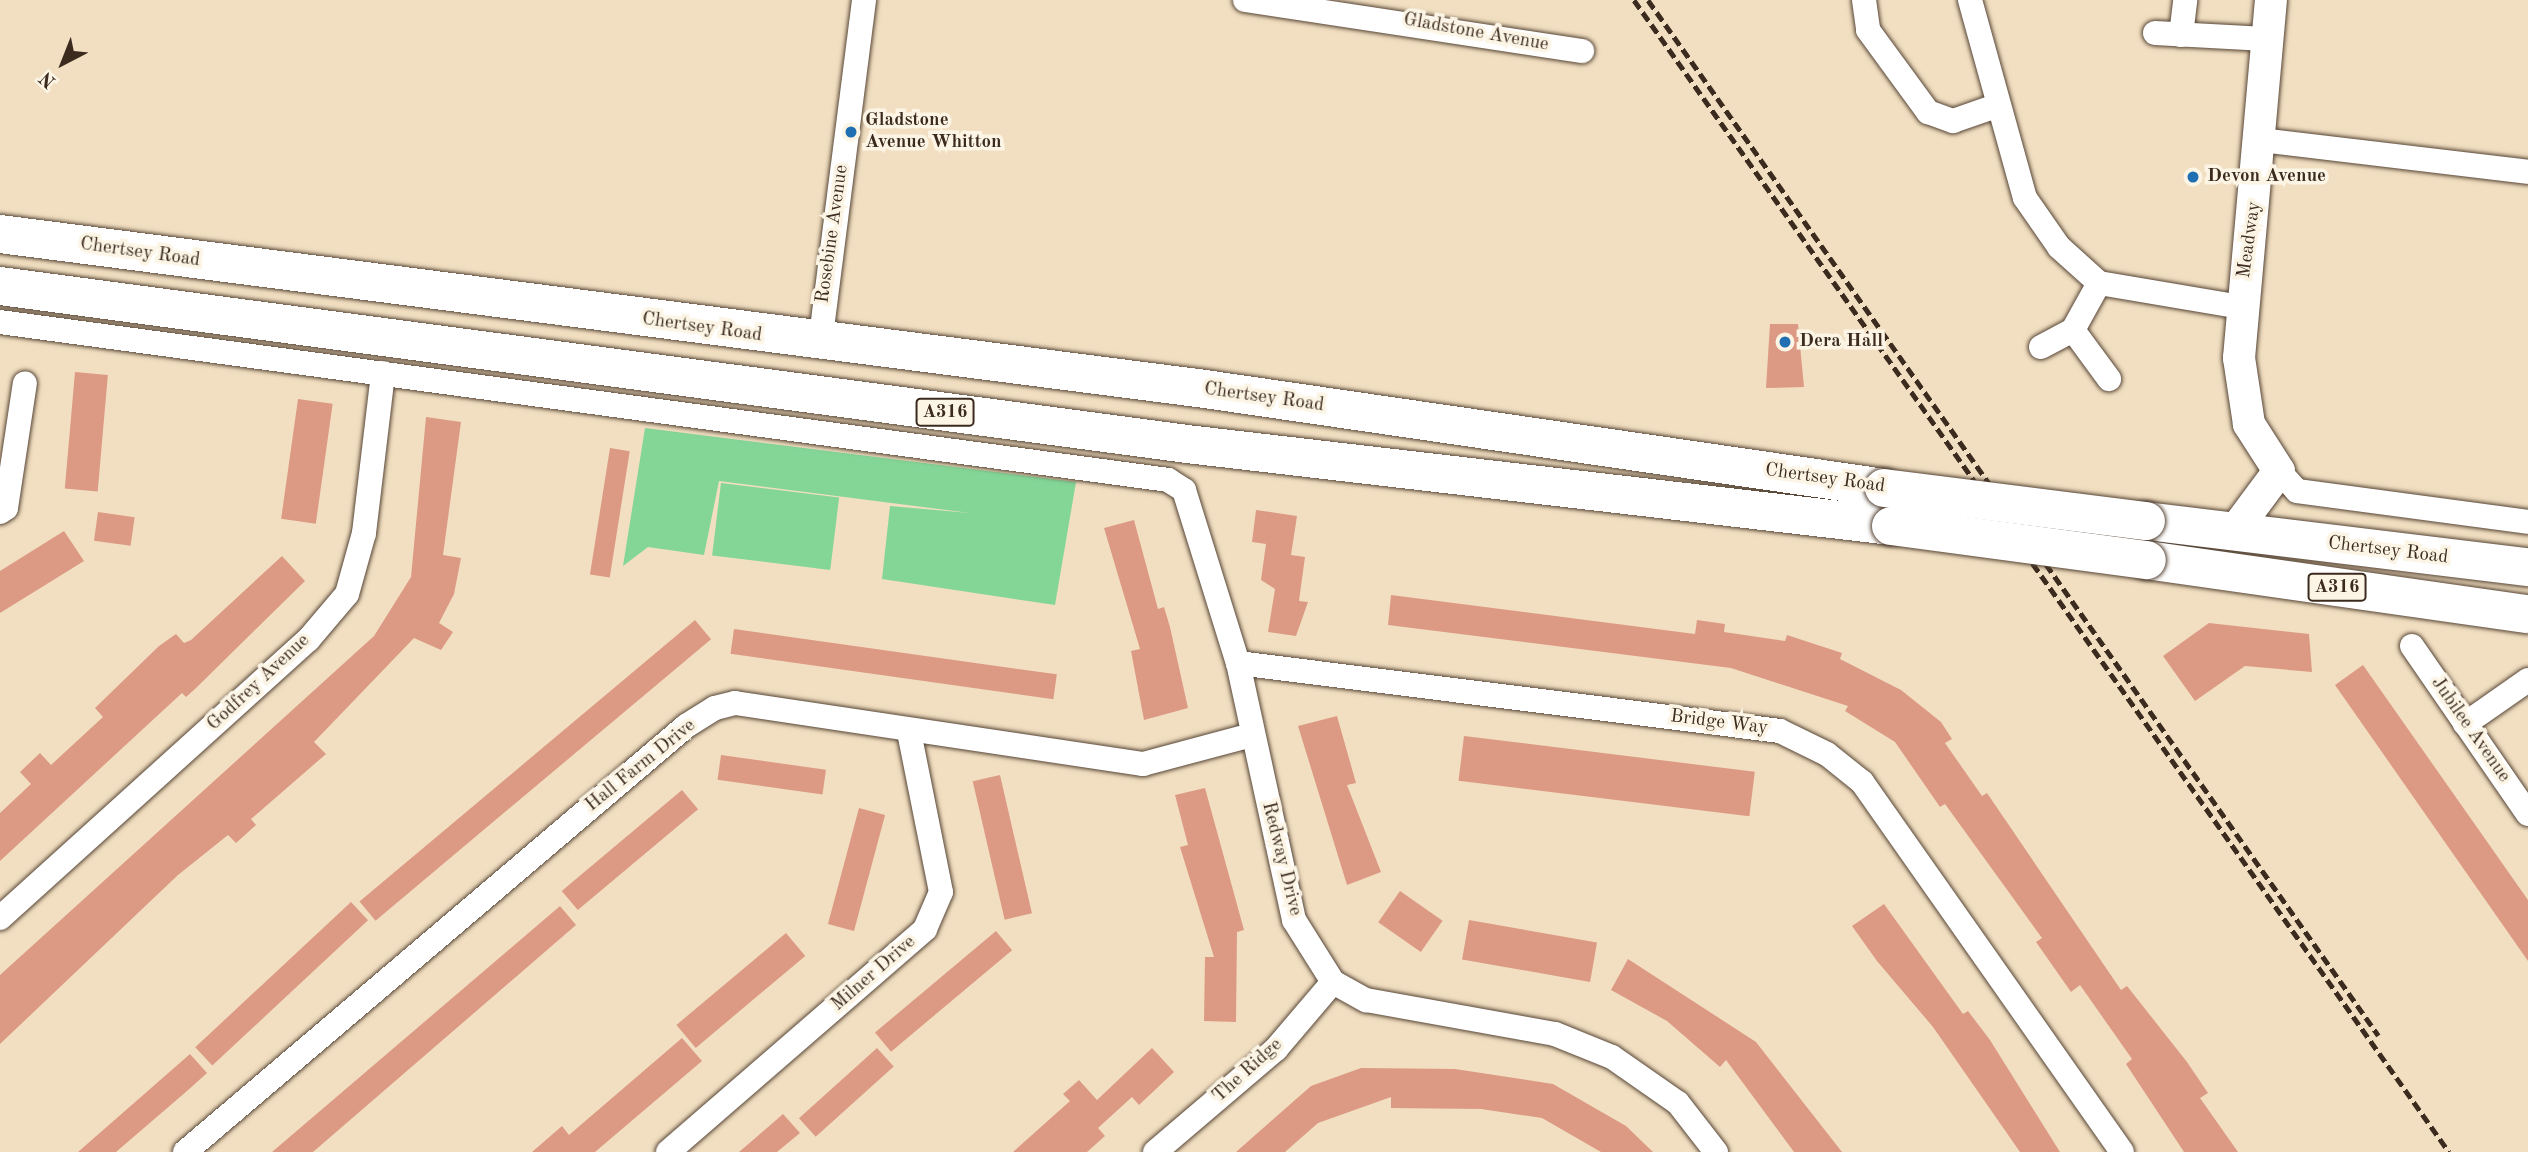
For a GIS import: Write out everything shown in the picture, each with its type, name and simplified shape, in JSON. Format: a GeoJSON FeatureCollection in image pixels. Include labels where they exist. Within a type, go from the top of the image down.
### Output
{"type":"FeatureCollection","features":[{"type":"Feature","properties":{"kind":"highway","name":"Chertsey Road"},"geometry":{"type":"LineString","coordinates":[[0,234],[820,344],[1198,388],[1884,488],[2233,533],[2528,567]]}},
{"type":"Feature","properties":{"kind":"highway","name":"Chertsey Road"},"geometry":{"type":"LineString","coordinates":[[0,286],[1173,442],[1891,526],[2528,614]]}},
{"type":"Feature","properties":{"kind":"street","name":"Rosebine Avenue"},"geometry":{"type":"LineString","coordinates":[[820,344],[864,0]]}},
{"type":"Feature","properties":{"kind":"street","name":"Gladstone Avenue"},"geometry":{"type":"LineString","coordinates":[[1245,0],[1362,7],[1583,51]]}},
{"type":"Feature","properties":{"kind":"street"},"geometry":{"type":"LineString","coordinates":[[1864,0],[1868,30],[1928,112],[1953,121],[1996,106]]}},
{"type":"Feature","properties":{"kind":"street"},"geometry":{"type":"LineString","coordinates":[[1970,0],[1996,106],[2025,198],[2059,247],[2099,283],[2241,307]]}},
{"type":"Feature","properties":{"kind":"street"},"geometry":{"type":"LineString","coordinates":[[2181,35],[2185,0]]}},
{"type":"Feature","properties":{"kind":"street","name":"Meadway"},"geometry":{"type":"LineString","coordinates":[[2271,0],[2266,39],[2261,140],[2241,307],[2239,358],[2249,424],[2279,471]]}},
{"type":"Feature","properties":{"kind":"street"},"geometry":{"type":"LineString","coordinates":[[2155,33],[2266,39]]}},
{"type":"Feature","properties":{"kind":"street"},"geometry":{"type":"LineString","coordinates":[[2261,140],[2528,173]]}},
{"type":"Feature","properties":{"kind":"street"},"geometry":{"type":"LineString","coordinates":[[2041,347],[2073,330],[2099,283]]}},
{"type":"Feature","properties":{"kind":"street"},"geometry":{"type":"LineString","coordinates":[[0,323],[383,373]]}},
{"type":"Feature","properties":{"kind":"street"},"geometry":{"type":"LineString","coordinates":[[2073,330],[2109,379]]}},
{"type":"Feature","properties":{"kind":"street","name":"Redway Drive"},"geometry":{"type":"LineString","coordinates":[[383,373],[1168,480],[1184,491],[1238,663],[1294,920],[1333,982],[1366,1000],[1555,1034],[1612,1057],[1678,1103],[1716,1152]]}},
{"type":"Feature","properties":{"kind":"street","name":"Godfrey Avenue"},"geometry":{"type":"LineString","coordinates":[[0,918],[308,640],[347,594],[364,533],[383,373]]}},
{"type":"Feature","properties":{"kind":"street"},"geometry":{"type":"LineString","coordinates":[[0,512],[6,508],[24,383]]}},
{"type":"Feature","properties":{"kind":"street"},"geometry":{"type":"LineString","coordinates":[[2233,533],[2279,471],[2297,491],[2528,522]]}},
{"type":"Feature","properties":{"kind":"street","name":"Jubilee Avenue"},"geometry":{"type":"LineString","coordinates":[[2412,646],[2528,814]]}},
{"type":"Feature","properties":{"kind":"street","name":"Bridge Way"},"geometry":{"type":"LineString","coordinates":[[1238,663],[1780,731],[1827,754],[1862,782],[2122,1152]]}},
{"type":"Feature","properties":{"kind":"street"},"geometry":{"type":"LineString","coordinates":[[2465,724],[2528,680]]}},
{"type":"Feature","properties":{"kind":"street","name":"Hall Farm Drive"},"geometry":{"type":"LineString","coordinates":[[185,1152],[686,726],[715,708],[735,704],[909,732],[1143,764],[1252,735]]}},
{"type":"Feature","properties":{"kind":"street","name":"Milner Drive"},"geometry":{"type":"LineString","coordinates":[[668,1152],[925,929],[941,892],[909,732]]}},
{"type":"Feature","properties":{"kind":"street","name":"The Ridge"},"geometry":{"type":"LineString","coordinates":[[1155,1152],[1276,1049],[1333,982]]}},
{"type":"Feature","properties":{"kind":"green space"},"geometry":{"type":"Polygon","coordinates":[[[645,428],[1076,482],[1055,605],[882,579],[890,506],[970,513],[719,481],[704,555],[648,547],[623,566],[645,428]]]}},
{"type":"Feature","properties":{"kind":"green space"},"geometry":{"type":"Polygon","coordinates":[[[721,483],[839,498],[830,570],[712,555],[721,483]]]}},
{"type":"Feature","properties":{"kind":"building","name":"Dera Hall"},"geometry":{"type":"Polygon","coordinates":[[[1770,324],[1798,324],[1804,387],[1766,388],[1770,324]]]}},
{"type":"Feature","properties":{"kind":"building"},"geometry":{"type":"Polygon","coordinates":[[[75,372],[108,375],[98,491],[65,489],[75,372]]]}},
{"type":"Feature","properties":{"kind":"building"},"geometry":{"type":"Polygon","coordinates":[[[298,399],[333,404],[316,524],[281,519],[298,399]]]}},
{"type":"Feature","properties":{"kind":"building"},"geometry":{"type":"Polygon","coordinates":[[[426,417],[461,422],[443,555],[461,558],[454,594],[439,623],[453,632],[441,650],[414,638],[314,742],[326,754],[251,819],[256,825],[236,843],[228,835],[178,875],[0,1044],[0,975],[374,636],[411,577],[426,417]]]}},
{"type":"Feature","properties":{"kind":"building"},"geometry":{"type":"Polygon","coordinates":[[[610,448],[630,451],[610,578],[590,574],[610,448]]]}},
{"type":"Feature","properties":{"kind":"building"},"geometry":{"type":"Polygon","coordinates":[[[1256,510],[1297,516],[1291,555],[1305,557],[1299,601],[1308,602],[1296,636],[1268,632],[1275,589],[1261,580],[1266,544],[1252,542],[1256,510]]]}},
{"type":"Feature","properties":{"kind":"building"},"geometry":{"type":"Polygon","coordinates":[[[98,512],[135,517],[131,546],[94,541],[98,512]]]}},
{"type":"Feature","properties":{"kind":"building"},"geometry":{"type":"Polygon","coordinates":[[[1134,520],[1158,609],[1164,607],[1170,627],[1188,708],[1144,720],[1131,651],[1140,649],[1104,528],[1134,520]]]}},
{"type":"Feature","properties":{"kind":"building"},"geometry":{"type":"Polygon","coordinates":[[[64,531],[84,561],[0,613],[0,571],[64,531]]]}},
{"type":"Feature","properties":{"kind":"building"},"geometry":{"type":"Polygon","coordinates":[[[282,556],[305,581],[195,689],[186,697],[182,693],[0,861],[0,813],[31,784],[20,772],[40,753],[51,765],[103,717],[95,708],[159,646],[176,634],[184,643],[191,640],[282,556]]]}},
{"type":"Feature","properties":{"kind":"building"},"geometry":{"type":"Polygon","coordinates":[[[1391,595],[1695,634],[1697,620],[1725,624],[1724,632],[1785,641],[1787,635],[1842,653],[1840,659],[1901,690],[1941,722],[1952,739],[1945,743],[1982,796],[1987,793],[2121,990],[2127,986],[2187,1062],[2208,1093],[2200,1098],[2238,1152],[2184,1152],[2126,1064],[2132,1059],[2080,985],[2071,992],[2036,942],[2042,938],[1945,804],[1940,807],[1895,742],[1845,711],[1848,706],[1731,668],[1388,625],[1391,595]]]}},
{"type":"Feature","properties":{"kind":"building"},"geometry":{"type":"Polygon","coordinates":[[[695,620],[711,639],[376,921],[359,902],[695,620]]]}},
{"type":"Feature","properties":{"kind":"building"},"geometry":{"type":"Polygon","coordinates":[[[2209,623],[2309,634],[2312,672],[2245,666],[2195,701],[2163,656],[2209,623]]]}},
{"type":"Feature","properties":{"kind":"building"},"geometry":{"type":"Polygon","coordinates":[[[734,629],[1057,674],[1053,699],[731,654],[734,629]]]}},
{"type":"Feature","properties":{"kind":"building"},"geometry":{"type":"Polygon","coordinates":[[[2363,665],[2528,900],[2528,961],[2335,685],[2363,665]]]}},
{"type":"Feature","properties":{"kind":"building"},"geometry":{"type":"Polygon","coordinates":[[[1337,716],[1356,783],[1347,785],[1381,872],[1347,885],[1298,726],[1337,716]]]}},
{"type":"Feature","properties":{"kind":"building"},"geometry":{"type":"Polygon","coordinates":[[[1464,736],[1755,772],[1749,816],[1459,781],[1464,736]]]}},
{"type":"Feature","properties":{"kind":"building"},"geometry":{"type":"Polygon","coordinates":[[[721,755],[826,770],[822,795],[718,780],[721,755]]]}},
{"type":"Feature","properties":{"kind":"building"},"geometry":{"type":"Polygon","coordinates":[[[1000,775],[1032,913],[1005,920],[973,781],[1000,775]]]}},
{"type":"Feature","properties":{"kind":"building"},"geometry":{"type":"Polygon","coordinates":[[[1205,788],[1244,930],[1237,932],[1236,1022],[1204,1021],[1205,957],[1214,957],[1180,847],[1188,845],[1175,795],[1205,788]]]}},
{"type":"Feature","properties":{"kind":"building"},"geometry":{"type":"Polygon","coordinates":[[[682,790],[698,809],[578,910],[562,891],[682,790]]]}},
{"type":"Feature","properties":{"kind":"building"},"geometry":{"type":"Polygon","coordinates":[[[859,808],[885,815],[854,931],[828,924],[859,808]]]}},
{"type":"Feature","properties":{"kind":"building"},"geometry":{"type":"Polygon","coordinates":[[[1400,891],[1443,921],[1421,952],[1378,922],[1400,891]]]}},
{"type":"Feature","properties":{"kind":"building"},"geometry":{"type":"Polygon","coordinates":[[[351,902],[368,920],[212,1066],[195,1047],[351,902]]]}},
{"type":"Feature","properties":{"kind":"building"},"geometry":{"type":"Polygon","coordinates":[[[1884,904],[1963,1014],[1968,1011],[1990,1040],[2060,1152],[2020,1152],[1933,1027],[1877,961],[1852,926],[1884,904]]]}},
{"type":"Feature","properties":{"kind":"building"},"geometry":{"type":"Polygon","coordinates":[[[560,906],[576,925],[313,1152],[272,1152],[560,906]]]}},
{"type":"Feature","properties":{"kind":"building"},"geometry":{"type":"Polygon","coordinates":[[[1469,920],[1597,943],[1590,982],[1462,959],[1469,920]]]}},
{"type":"Feature","properties":{"kind":"building"},"geometry":{"type":"Polygon","coordinates":[[[996,931],[1012,950],[891,1052],[875,1033],[996,931]]]}},
{"type":"Feature","properties":{"kind":"building"},"geometry":{"type":"Polygon","coordinates":[[[786,933],[805,956],[696,1048],[676,1025],[786,933]]]}},
{"type":"Feature","properties":{"kind":"building"},"geometry":{"type":"Polygon","coordinates":[[[1628,959],[1756,1042],[1842,1152],[1794,1152],[1726,1060],[1720,1067],[1667,1021],[1611,990],[1628,959]]]}},
{"type":"Feature","properties":{"kind":"building"},"geometry":{"type":"Polygon","coordinates":[[[682,1038],[702,1061],[595,1152],[532,1152],[562,1126],[569,1135],[682,1038]]]}},
{"type":"Feature","properties":{"kind":"building"},"geometry":{"type":"Polygon","coordinates":[[[877,1048],[894,1067],[816,1137],[799,1118],[877,1048]]]}},
{"type":"Feature","properties":{"kind":"building"},"geometry":{"type":"Polygon","coordinates":[[[1152,1048],[1174,1072],[1139,1105],[1132,1097],[1098,1128],[1105,1136],[1087,1152],[1013,1152],[1070,1101],[1063,1094],[1079,1080],[1097,1100],[1152,1048]]]}},
{"type":"Feature","properties":{"kind":"building"},"geometry":{"type":"Polygon","coordinates":[[[190,1054],[207,1073],[187,1091],[116,1152],[78,1152],[190,1054]]]}},
{"type":"Feature","properties":{"kind":"building"},"geometry":{"type":"Polygon","coordinates":[[[1361,1068],[1455,1069],[1553,1084],[1626,1126],[1653,1152],[1601,1152],[1542,1118],[1481,1109],[1391,1108],[1391,1097],[1318,1123],[1285,1152],[1236,1152],[1311,1086],[1361,1068]]]}},
{"type":"Feature","properties":{"kind":"building"},"geometry":{"type":"Polygon","coordinates":[[[783,1114],[800,1133],[777,1152],[739,1152],[783,1114]]]}},
{"type":"Feature","properties":{"kind":"railway"},"geometry":{"type":"LineString","coordinates":[[1634,0],[2449,1152]]}},
{"type":"Feature","properties":{"kind":"railway"},"geometry":{"type":"LineString","coordinates":[[1648,0],[2378,1035]]}},
{"type":"Feature","properties":{"kind":"place","name":"Gladstone Avenue Whitton"},"geometry":{"type":"Point","coordinates":[851,132]}},
{"type":"Feature","properties":{"kind":"place","name":"Devon Avenue"},"geometry":{"type":"Point","coordinates":[2193,177]}},
{"type":"Feature","properties":{"kind":"place","name":"Dera Hall"},"geometry":{"type":"Point","coordinates":[1785,342]}}]}
